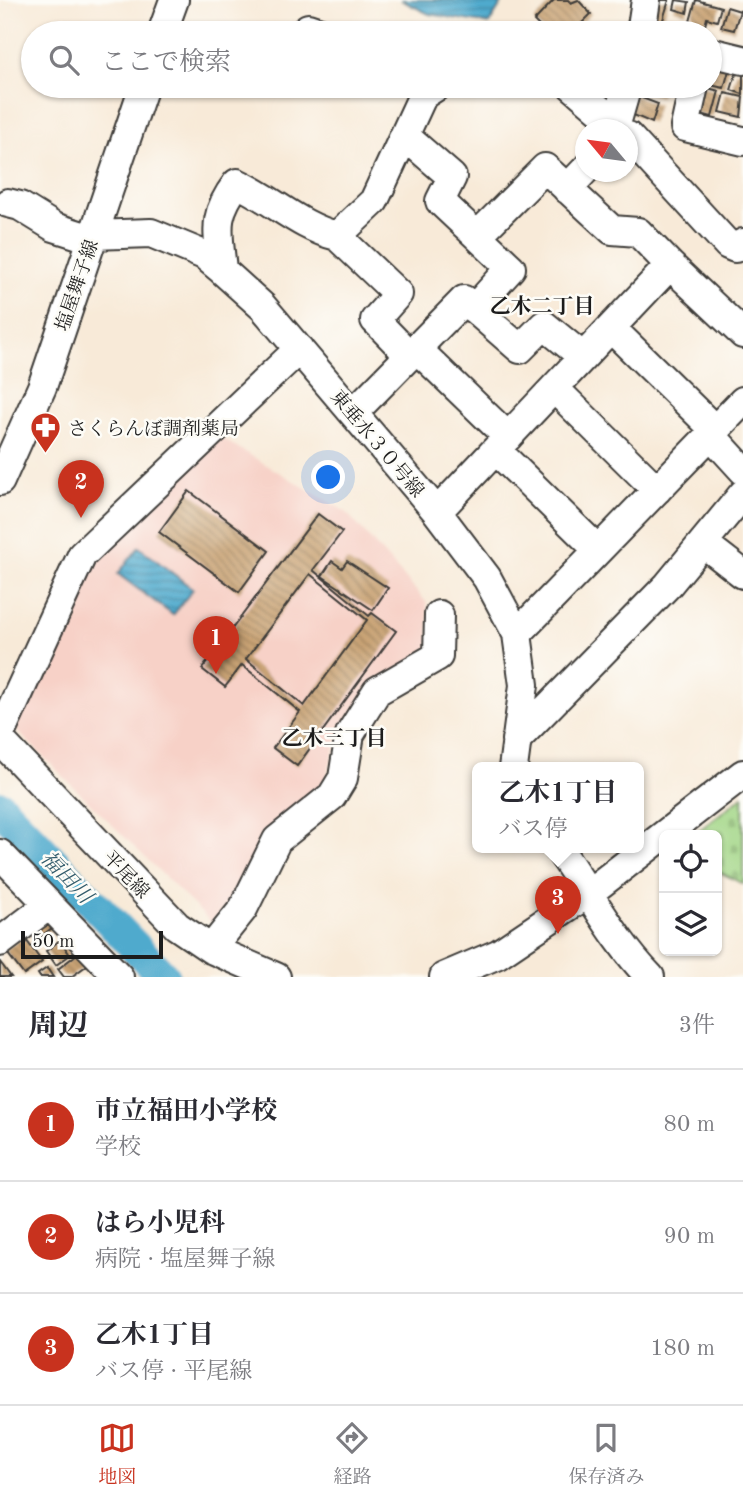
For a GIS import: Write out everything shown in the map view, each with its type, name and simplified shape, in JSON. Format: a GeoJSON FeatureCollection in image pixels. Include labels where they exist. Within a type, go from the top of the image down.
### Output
{"type":"FeatureCollection","features":[{"type":"Feature","properties":{"kind":"street"},"geometry":{"type":"LineString","coordinates":[[166,21],[174,0]]}},
{"type":"Feature","properties":{"kind":"street"},"geometry":{"type":"LineString","coordinates":[[642,21],[646,0]]}},
{"type":"Feature","properties":{"kind":"street"},"geometry":{"type":"LineString","coordinates":[[722,55],[743,60]]}},
{"type":"Feature","properties":{"kind":"street","name":"塩屋舞子線"},"geometry":{"type":"LineString","coordinates":[[0,481],[42,387],[140,98]]}},
{"type":"Feature","properties":{"kind":"street"},"geometry":{"type":"LineString","coordinates":[[337,236],[374,201],[422,98]]}},
{"type":"Feature","properties":{"kind":"street"},"geometry":{"type":"LineString","coordinates":[[586,98],[610,119]]}},
{"type":"Feature","properties":{"kind":"street"},"geometry":{"type":"LineString","coordinates":[[623,119],[625,98]]}},
{"type":"Feature","properties":{"kind":"street"},"geometry":{"type":"LineString","coordinates":[[691,98],[684,127],[743,141]]}},
{"type":"Feature","properties":{"kind":"street"},"geometry":{"type":"LineString","coordinates":[[406,137],[452,177],[440,201],[511,268],[474,309]]}},
{"type":"Feature","properties":{"kind":"street"},"geometry":{"type":"LineString","coordinates":[[638,147],[728,245],[735,248],[743,243]]}},
{"type":"Feature","properties":{"kind":"street"},"geometry":{"type":"LineString","coordinates":[[477,236],[545,168],[575,179]]}},
{"type":"Feature","properties":{"kind":"street"},"geometry":{"type":"LineString","coordinates":[[578,182],[612,230],[638,232],[743,334]]}},
{"type":"Feature","properties":{"kind":"street"},"geometry":{"type":"LineString","coordinates":[[222,270],[218,233],[221,204],[237,183],[259,193],[315,231],[337,236],[398,295],[375,320],[413,352],[502,443],[598,550]]}},
{"type":"Feature","properties":{"kind":"street","name":"東垂水３０号線"},"geometry":{"type":"LineString","coordinates":[[8,203],[20,206],[54,227],[92,237],[151,233],[204,255],[263,307],[437,512],[487,578],[517,634],[524,685],[514,754]]}},
{"type":"Feature","properties":{"kind":"street"},"geometry":{"type":"LineString","coordinates":[[437,512],[670,265]]}},
{"type":"Feature","properties":{"kind":"street"},"geometry":{"type":"LineString","coordinates":[[353,413],[464,300],[520,349],[544,326],[583,357]]}},
{"type":"Feature","properties":{"kind":"street"},"geometry":{"type":"LineString","coordinates":[[611,328],[713,432],[743,470]]}},
{"type":"Feature","properties":{"kind":"street"},"geometry":{"type":"LineString","coordinates":[[0,734],[82,555],[299,349]]}},
{"type":"Feature","properties":{"kind":"street"},"geometry":{"type":"LineString","coordinates":[[554,388],[657,489]]}},
{"type":"Feature","properties":{"kind":"street"},"geometry":{"type":"LineString","coordinates":[[517,634],[743,401]]}},
{"type":"Feature","properties":{"kind":"street"},"geometry":{"type":"LineString","coordinates":[[514,754],[668,585],[743,494]]}},
{"type":"Feature","properties":{"kind":"street"},"geometry":{"type":"LineString","coordinates":[[703,543],[743,574]]}},
{"type":"Feature","properties":{"kind":"street"},"geometry":{"type":"LineString","coordinates":[[211,949],[243,909],[276,840],[332,796],[343,778],[349,734],[377,691],[438,656],[439,615]]}},
{"type":"Feature","properties":{"kind":"street","name":"平尾線"},"geometry":{"type":"LineString","coordinates":[[0,740],[177,926],[243,970],[275,977]]}},
{"type":"Feature","properties":{"kind":"street"},"geometry":{"type":"LineString","coordinates":[[644,850],[743,774]]}},
{"type":"Feature","properties":{"kind":"street"},"geometry":{"type":"LineString","coordinates":[[562,853],[590,891],[625,951],[650,977]]}},
{"type":"Feature","properties":{"kind":"street"},"geometry":{"type":"LineString","coordinates":[[444,977],[498,954],[640,853]]}},
{"type":"Feature","properties":{"kind":"street"},"geometry":{"type":"LineString","coordinates":[[0,854],[49,905],[106,973]]}},
{"type":"Feature","properties":{"kind":"street"},"geometry":{"type":"LineString","coordinates":[[0,942],[49,905]]}},
{"type":"Feature","properties":{"kind":"shaded area"},"geometry":{"type":"Polygon","coordinates":[[[221,438],[346,512],[427,603],[430,653],[341,728],[321,794],[217,928],[14,728],[96,557],[221,438]]]}},
{"type":"Feature","properties":{"kind":"green space"},"geometry":{"type":"Polygon","coordinates":[[[743,796],[743,884],[722,874],[722,830],[699,830],[743,796]]]}},
{"type":"Feature","properties":{"kind":"water"},"geometry":{"type":"Polygon","coordinates":[[[401,0],[504,0],[491,21],[471,21],[429,14],[401,0]]]}},
{"type":"Feature","properties":{"kind":"water"},"geometry":{"type":"Polygon","coordinates":[[[139,547],[193,589],[173,615],[118,574],[139,547]]]}},
{"type":"Feature","properties":{"kind":"building"},"geometry":{"type":"Polygon","coordinates":[[[554,0],[568,0],[571,3],[578,0],[591,14],[584,21],[534,21],[554,0]]]}},
{"type":"Feature","properties":{"kind":"building"},"geometry":{"type":"Polygon","coordinates":[[[653,0],[669,0],[663,21],[648,19],[653,0]]]}},
{"type":"Feature","properties":{"kind":"building"},"geometry":{"type":"Polygon","coordinates":[[[676,0],[689,2],[687,13],[674,9],[676,0]]]}},
{"type":"Feature","properties":{"kind":"building"},"geometry":{"type":"Polygon","coordinates":[[[696,0],[721,7],[717,21],[707,18],[706,21],[690,21],[696,0]]]}},
{"type":"Feature","properties":{"kind":"building"},"geometry":{"type":"Polygon","coordinates":[[[727,7],[740,11],[734,30],[722,27],[727,7]]]}},
{"type":"Feature","properties":{"kind":"building"},"geometry":{"type":"Polygon","coordinates":[[[722,65],[730,67],[722,88],[722,65]]]}},
{"type":"Feature","properties":{"kind":"building"},"geometry":{"type":"Polygon","coordinates":[[[737,71],[743,72],[743,94],[731,90],[737,71]]]}},
{"type":"Feature","properties":{"kind":"building"},"geometry":{"type":"Polygon","coordinates":[[[725,93],[743,97],[741,117],[720,112],[725,93]]]}},
{"type":"Feature","properties":{"kind":"building"},"geometry":{"type":"Polygon","coordinates":[[[633,98],[658,104],[652,123],[629,113],[633,98]]]}},
{"type":"Feature","properties":{"kind":"building"},"geometry":{"type":"Polygon","coordinates":[[[698,98],[717,98],[712,117],[694,112],[698,98]]]}},
{"type":"Feature","properties":{"kind":"building"},"geometry":{"type":"Polygon","coordinates":[[[189,491],[269,551],[239,592],[159,532],[189,491]]]}},
{"type":"Feature","properties":{"kind":"building"},"geometry":{"type":"Polygon","coordinates":[[[318,514],[342,532],[313,570],[369,616],[372,613],[396,631],[297,766],[273,748],[300,712],[242,665],[225,687],[202,669],[318,514]],[[310,574],[246,659],[304,706],[367,620],[310,574]]]}},
{"type":"Feature","properties":{"kind":"building"},"geometry":{"type":"Polygon","coordinates":[[[332,561],[342,568],[347,561],[388,588],[373,610],[322,576],[332,561]]]}},
{"type":"Feature","properties":{"kind":"building"},"geometry":{"type":"Polygon","coordinates":[[[47,913],[56,925],[36,940],[27,928],[47,913]]]}},
{"type":"Feature","properties":{"kind":"building"},"geometry":{"type":"Polygon","coordinates":[[[24,937],[42,962],[24,975],[5,950],[24,937]]]}},
{"type":"Feature","properties":{"kind":"building"},"geometry":{"type":"Polygon","coordinates":[[[60,940],[70,955],[56,965],[46,951],[60,940]]]}},
{"type":"Feature","properties":{"kind":"building"},"geometry":{"type":"Polygon","coordinates":[[[81,951],[90,963],[71,977],[64,977],[58,969],[81,951]]]}},
{"type":"Feature","properties":{"kind":"building"},"geometry":{"type":"Polygon","coordinates":[[[0,962],[11,977],[0,977],[0,962]]]}},
{"type":"Feature","properties":{"kind":"building"},"geometry":{"type":"Polygon","coordinates":[[[47,968],[53,977],[40,977],[38,974],[47,968]]]}},
{"type":"Feature","properties":{"kind":"waterway","name":"福田川"},"geometry":{"type":"LineString","coordinates":[[0,807],[164,977]]}},
{"type":"Feature","properties":{"kind":"place","name":"さくらんぼ調剤薬局"},"geometry":{"type":"Point","coordinates":[45,455]}},
{"type":"Feature","properties":{"kind":"place","name":"はら小児科"},"geometry":{"type":"Point","coordinates":[81,518]}},
{"type":"Feature","properties":{"kind":"place","name":"市立福田小学校"},"geometry":{"type":"Point","coordinates":[216,674]}},
{"type":"Feature","properties":{"kind":"place","name":"乙木1丁目"},"geometry":{"type":"Point","coordinates":[558,934]}},
{"type":"Feature","properties":{"kind":"district","name":"乙木二丁目"},"geometry":{"type":"Point","coordinates":[542,306]}},
{"type":"Feature","properties":{"kind":"district","name":"乙木三丁目"},"geometry":{"type":"Point","coordinates":[334,738]}}]}
